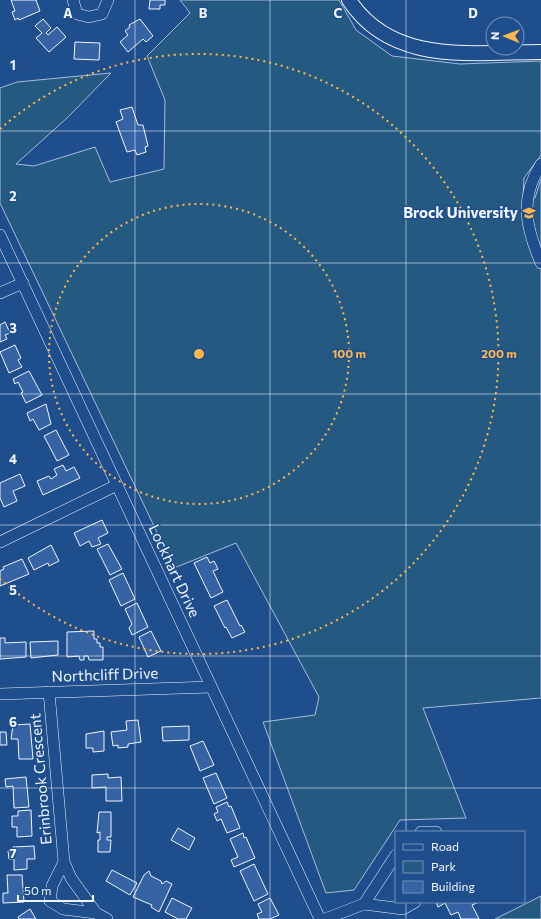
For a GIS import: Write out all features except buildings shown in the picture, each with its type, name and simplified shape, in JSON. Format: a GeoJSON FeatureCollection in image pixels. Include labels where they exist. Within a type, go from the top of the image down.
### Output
{"type":"FeatureCollection","features":[{"type":"Feature","properties":{"kind":"main road"},"geometry":{"type":"LineString","coordinates":[[349,0],[356,10],[375,29],[413,48],[453,52],[541,52]]}},
{"type":"Feature","properties":{"kind":"street"},"geometry":{"type":"LineString","coordinates":[[73,0],[78,14],[89,17],[102,14],[108,0]]}},
{"type":"Feature","properties":{"kind":"street"},"geometry":{"type":"LineString","coordinates":[[541,164],[534,177],[526,209],[527,222],[541,263]]}},
{"type":"Feature","properties":{"kind":"street","name":"Lockhart Drive"},"geometry":{"type":"LineString","coordinates":[[0,235],[320,919]]}},
{"type":"Feature","properties":{"kind":"street"},"geometry":{"type":"LineString","coordinates":[[0,293],[23,283]]}},
{"type":"Feature","properties":{"kind":"street"},"geometry":{"type":"LineString","coordinates":[[0,542],[117,485]]}},
{"type":"Feature","properties":{"kind":"street","name":"Northcliff Drive"},"geometry":{"type":"LineString","coordinates":[[0,694],[212,686]]}},
{"type":"Feature","properties":{"kind":"street","name":"Erinbrook Crescent"},"geometry":{"type":"LineString","coordinates":[[49,692],[64,862],[71,878],[96,913]]}},
{"type":"Feature","properties":{"kind":"street"},"geometry":{"type":"LineString","coordinates":[[364,904],[395,857]]}},
{"type":"Feature","properties":{"kind":"street","name":"Erinbrook Crescent"},"geometry":{"type":"LineString","coordinates":[[64,862],[52,886],[50,901],[63,909],[96,913],[107,919]]}},
{"type":"Feature","properties":{"kind":"street"},"geometry":{"type":"LineString","coordinates":[[325,919],[364,904],[403,909],[413,903]]}},
{"type":"Feature","properties":{"kind":"green space"},"geometry":{"type":"Polygon","coordinates":[[[180,0],[339,0],[356,30],[392,56],[460,64],[541,61],[541,155],[524,178],[523,198],[535,198],[541,179],[541,698],[423,708],[466,818],[400,820],[354,890],[326,893],[263,722],[315,715],[319,697],[236,543],[174,568],[0,203],[0,88],[17,82],[111,73],[67,118],[16,164],[34,166],[95,147],[110,182],[164,169],[165,100],[147,56],[190,13],[180,0]]]}},
{"type":"Feature","properties":{"kind":"green space"},"geometry":{"type":"Polygon","coordinates":[[[541,896],[541,919],[495,919],[541,896]]]}},
{"type":"Feature","properties":{"kind":"place","name":"Brock University"},"geometry":{"type":"Point","coordinates":[529,213]}}]}
